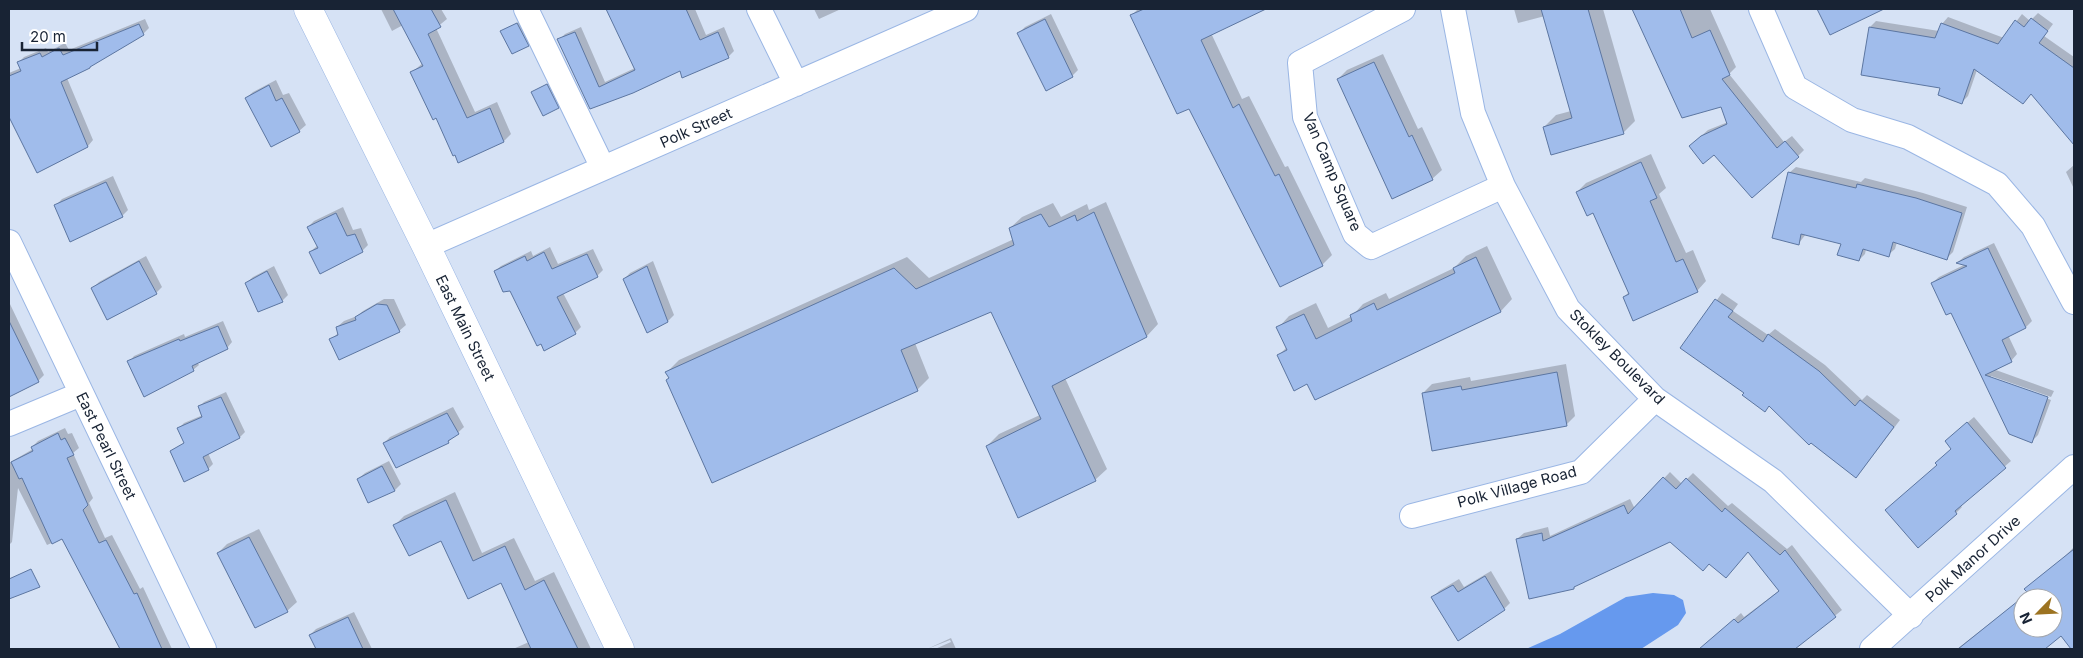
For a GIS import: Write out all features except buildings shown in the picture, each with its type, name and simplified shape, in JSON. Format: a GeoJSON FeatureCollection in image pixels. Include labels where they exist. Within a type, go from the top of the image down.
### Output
{"type":"FeatureCollection","features":[{"type":"Feature","properties":{"kind":"main road","name":"East Main Street"},"geometry":{"type":"LineString","coordinates":[[308,9],[426,246],[620,649]]}},
{"type":"Feature","properties":{"kind":"street"},"geometry":{"type":"LineString","coordinates":[[526,9],[603,168]]}},
{"type":"Feature","properties":{"kind":"street"},"geometry":{"type":"LineString","coordinates":[[760,9],[796,84]]}},
{"type":"Feature","properties":{"kind":"street","name":"Polk Street"},"geometry":{"type":"LineString","coordinates":[[426,246],[966,9]]}},
{"type":"Feature","properties":{"kind":"street","name":"Van Camp Square"},"geometry":{"type":"LineString","coordinates":[[1403,9],[1300,63],[1305,117],[1355,234],[1371,247],[1503,186]]}},
{"type":"Feature","properties":{"kind":"street","name":"Stokley Boulevard"},"geometry":{"type":"LineString","coordinates":[[1453,9],[1473,113],[1503,186],[1568,309],[1655,399],[1773,481],[1911,616]]}},
{"type":"Feature","properties":{"kind":"street"},"geometry":{"type":"LineString","coordinates":[[1760,9],[1795,87],[1852,120],[1908,137],[1996,184],[2033,226],[2074,302]]}},
{"type":"Feature","properties":{"kind":"street","name":"East Pearl Street"},"geometry":{"type":"LineString","coordinates":[[9,242],[204,649]]}},
{"type":"Feature","properties":{"kind":"street"},"geometry":{"type":"LineString","coordinates":[[9,424],[81,394]]}},
{"type":"Feature","properties":{"kind":"street","name":"Polk Village Road"},"geometry":{"type":"LineString","coordinates":[[1412,516],[1580,472],[1655,399]]}},
{"type":"Feature","properties":{"kind":"street","name":"Polk Manor Drive"},"geometry":{"type":"LineString","coordinates":[[1872,649],[1911,616],[2074,467]]}},
{"type":"Feature","properties":{"kind":"water"},"geometry":{"type":"Polygon","coordinates":[[[1653,593],[1674,595],[1683,600],[1686,613],[1678,625],[1641,649],[1526,649],[1560,634],[1626,597],[1653,593]]]}}]}
